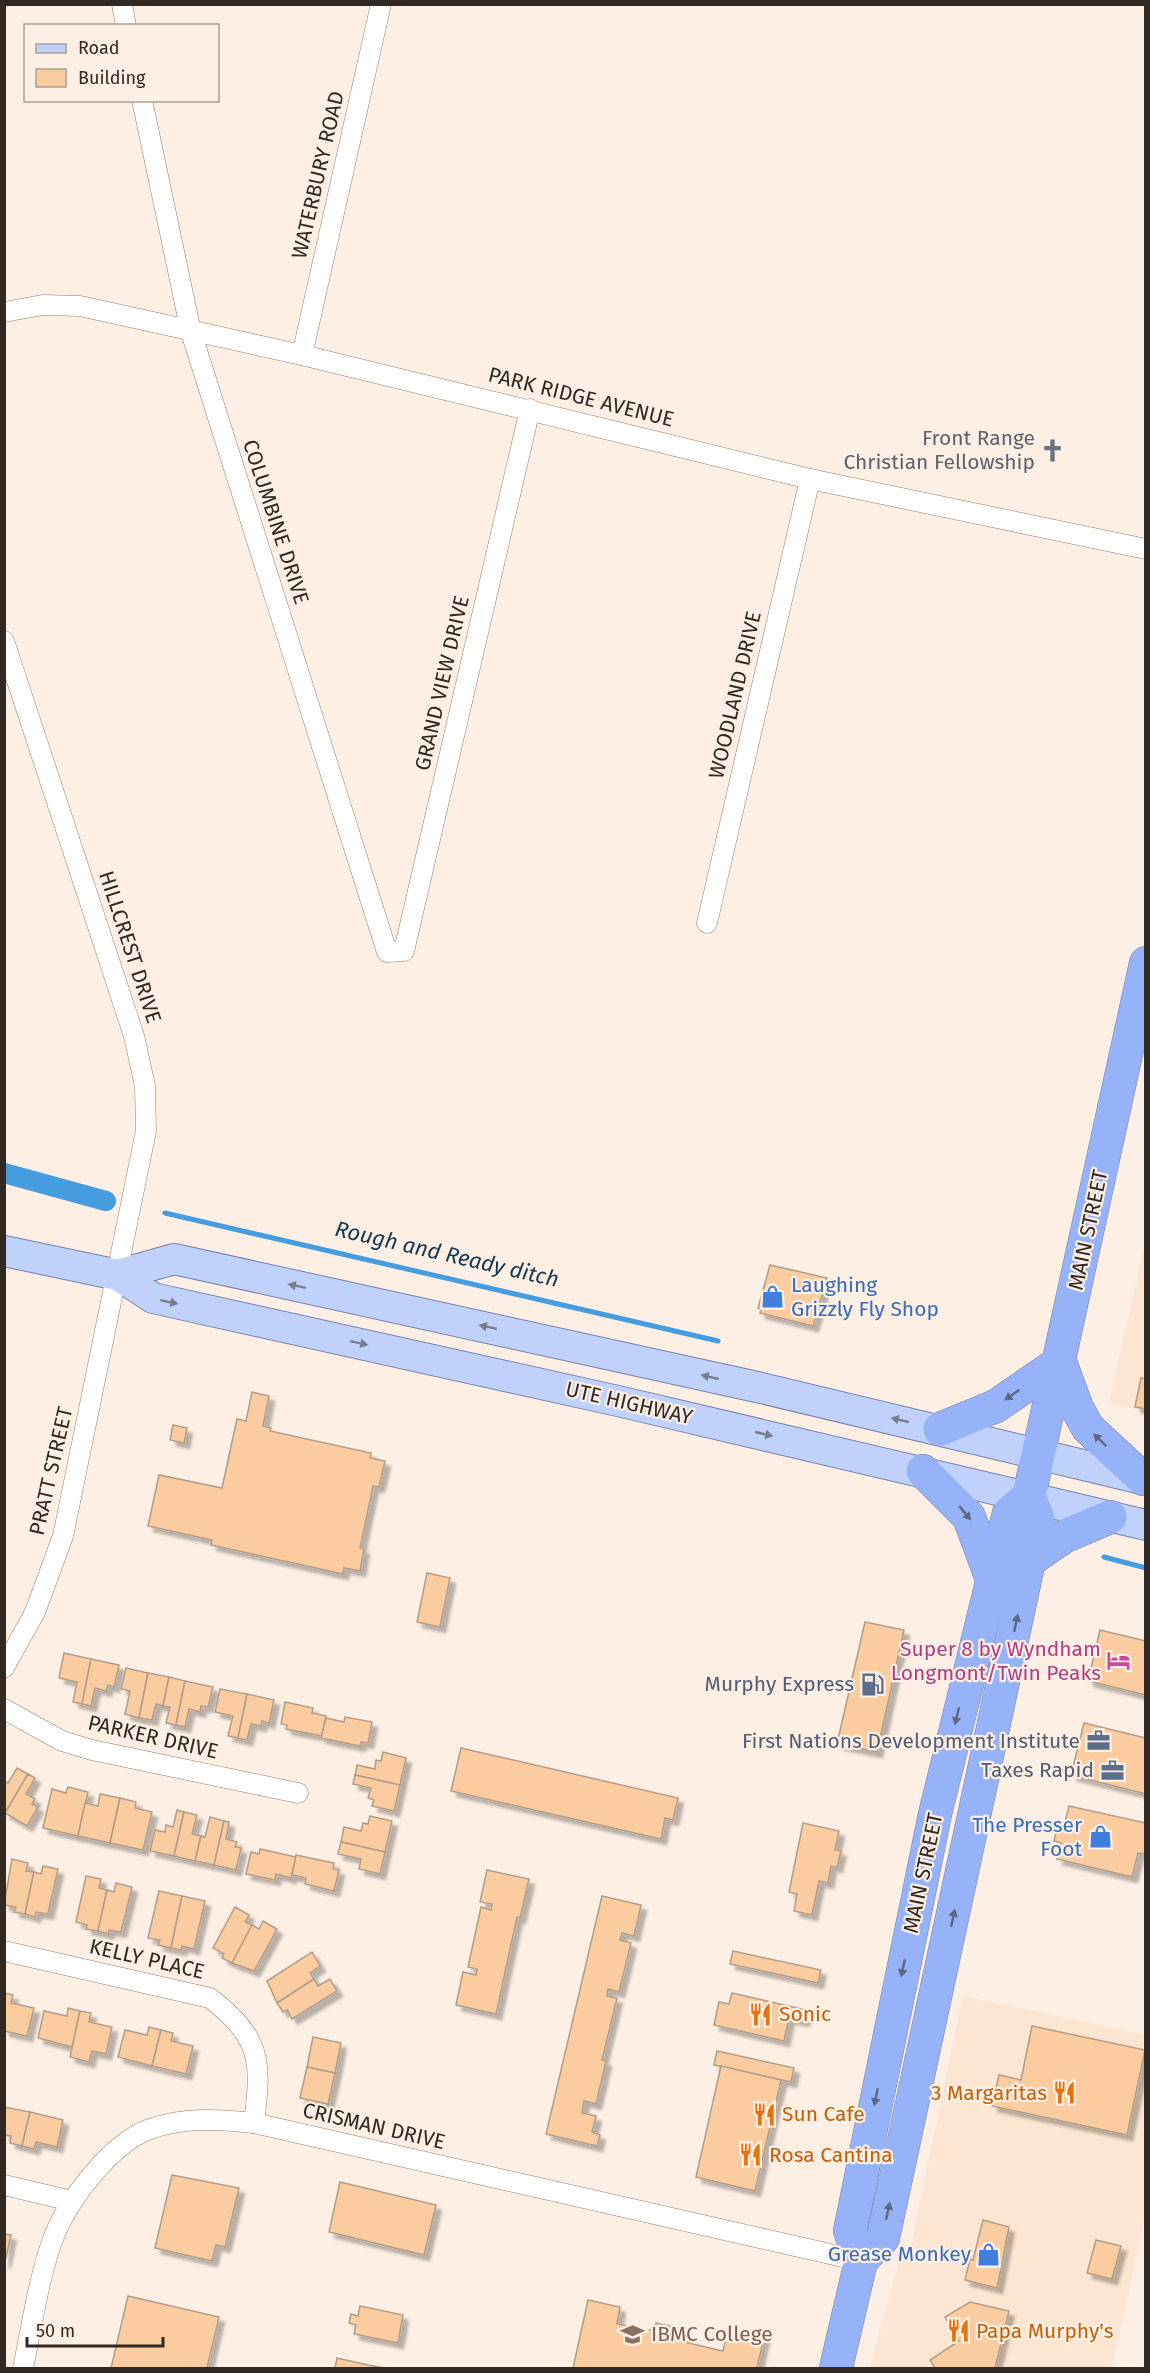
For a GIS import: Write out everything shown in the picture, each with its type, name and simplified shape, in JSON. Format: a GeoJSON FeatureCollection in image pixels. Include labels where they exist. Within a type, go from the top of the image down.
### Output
{"type":"FeatureCollection","features":[{"type":"Feature","properties":{"kind":"highway","name":"MAIN STREET"},"geometry":{"type":"LineString","coordinates":[[1029,1496],[1009,1513],[991,1577],[935,1814],[850,2231],[861,2261],[883,2238],[1030,1560],[1038,1519],[1029,1496],[1146,963]]}},
{"type":"Feature","properties":{"kind":"highway"},"geometry":{"type":"LineString","coordinates":[[940,1429],[996,1406],[1060,1362],[1077,1408],[1088,1428],[1144,1479]]}},
{"type":"Feature","properties":{"kind":"highway"},"geometry":{"type":"LineString","coordinates":[[924,1471],[969,1517],[991,1577]]}},
{"type":"Feature","properties":{"kind":"highway"},"geometry":{"type":"LineString","coordinates":[[1030,1560],[1065,1536],[1110,1517]]}},
{"type":"Feature","properties":{"kind":"highway"},"geometry":{"type":"LineString","coordinates":[[836,2368],[861,2261]]}},
{"type":"Feature","properties":{"kind":"main road","name":"UTE HIGHWAY"},"geometry":{"type":"LineString","coordinates":[[4,1251],[118,1275],[153,1298],[542,1383],[1146,1525]]}},
{"type":"Feature","properties":{"kind":"main road","name":"UTE HIGHWAY"},"geometry":{"type":"LineString","coordinates":[[118,1275],[174,1259],[940,1429],[1144,1479]]}},
{"type":"Feature","properties":{"kind":"street"},"geometry":{"type":"LineString","coordinates":[[122,4],[126,24]]}},
{"type":"Feature","properties":{"kind":"street","name":"WATERBURY ROAD"},"geometry":{"type":"LineString","coordinates":[[302,355],[381,4]]}},
{"type":"Feature","properties":{"kind":"street","name":"COLUMBINE DRIVE"},"geometry":{"type":"LineString","coordinates":[[142,102],[190,332],[387,952]]}},
{"type":"Feature","properties":{"kind":"street","name":"PARK RIDGE AVENUE"},"geometry":{"type":"LineString","coordinates":[[4,312],[43,305],[80,306],[530,409],[810,479],[1146,549]]}},
{"type":"Feature","properties":{"kind":"street","name":"GRAND VIEW DRIVE"},"geometry":{"type":"LineString","coordinates":[[387,952],[404,951],[530,409]]}},
{"type":"Feature","properties":{"kind":"street","name":"WOODLAND DRIVE"},"geometry":{"type":"LineString","coordinates":[[707,923],[810,479]]}},
{"type":"Feature","properties":{"kind":"street","name":"HILLCREST DRIVE"},"geometry":{"type":"LineString","coordinates":[[4,641],[134,1036],[145,1086],[146,1131],[118,1275]]}},
{"type":"Feature","properties":{"kind":"street","name":"PRATT STREET"},"geometry":{"type":"LineString","coordinates":[[4,1668],[35,1612],[63,1536],[118,1275]]}},
{"type":"Feature","properties":{"kind":"street","name":"PARKER DRIVE"},"geometry":{"type":"LineString","coordinates":[[4,1709],[62,1741],[92,1750],[297,1793]]}},
{"type":"Feature","properties":{"kind":"street","name":"KELLY PLACE"},"geometry":{"type":"LineString","coordinates":[[4,1951],[210,1998],[234,2017],[252,2041],[258,2092],[254,2123]]}},
{"type":"Feature","properties":{"kind":"street","name":"CRISMAN DRIVE"},"geometry":{"type":"LineString","coordinates":[[23,2368],[52,2240],[72,2201],[84,2184],[113,2154],[148,2130],[168,2124],[211,2118],[254,2123],[861,2261]]}},
{"type":"Feature","properties":{"kind":"street"},"geometry":{"type":"LineString","coordinates":[[4,2185],[72,2201]]}},
{"type":"Feature","properties":{"kind":"shaded area"},"geometry":{"type":"Polygon","coordinates":[[[1145,1244],[1145,1412],[1109,1403],[1145,1244]]]}},
{"type":"Feature","properties":{"kind":"shaded area"},"geometry":{"type":"Polygon","coordinates":[[[963,1996],[1145,2035],[1145,2217],[1112,2368],[870,2368],[900,2258],[911,2245],[963,1996]]]}},
{"type":"Feature","properties":{"kind":"building"},"geometry":{"type":"Polygon","coordinates":[[[770,1265],[827,1278],[813,1326],[760,1313],[761,1309],[758,1308],[770,1265]]]}},
{"type":"Feature","properties":{"kind":"building"},"geometry":{"type":"Polygon","coordinates":[[[1141,1378],[1146,1379],[1146,1409],[1135,1407],[1141,1378]]]}},
{"type":"Feature","properties":{"kind":"building"},"geometry":{"type":"Polygon","coordinates":[[[252,1392],[269,1396],[263,1426],[271,1428],[270,1431],[371,1453],[370,1458],[385,1461],[379,1487],[373,1486],[360,1548],[364,1549],[360,1571],[344,1568],[343,1574],[211,1545],[212,1540],[148,1526],[159,1475],[222,1488],[237,1419],[246,1421],[252,1392]]]}},
{"type":"Feature","properties":{"kind":"building"},"geometry":{"type":"Polygon","coordinates":[[[173,1425],[187,1428],[184,1443],[170,1440],[173,1425]]]}},
{"type":"Feature","properties":{"kind":"building"},"geometry":{"type":"Polygon","coordinates":[[[427,1573],[450,1578],[440,1627],[417,1622],[427,1573]]]}},
{"type":"Feature","properties":{"kind":"building"},"geometry":{"type":"Polygon","coordinates":[[[865,1622],[904,1630],[877,1752],[837,1744],[865,1622]]]}},
{"type":"Feature","properties":{"kind":"building","name":"Super 8 by Wyndham Longmont/Twin Peaks"},"geometry":{"type":"Polygon","coordinates":[[[1100,1630],[1146,1641],[1146,1695],[1088,1681],[1100,1630]]]}},
{"type":"Feature","properties":{"kind":"building"},"geometry":{"type":"Polygon","coordinates":[[[64,1653],[91,1659],[82,1704],[73,1702],[77,1682],[59,1678],[64,1653]]]}},
{"type":"Feature","properties":{"kind":"building"},"geometry":{"type":"Polygon","coordinates":[[[91,1659],[119,1665],[114,1687],[108,1685],[106,1691],[95,1688],[91,1706],[82,1704],[91,1659]]]}},
{"type":"Feature","properties":{"kind":"building"},"geometry":{"type":"Polygon","coordinates":[[[126,1668],[148,1673],[139,1718],[125,1714],[130,1691],[121,1689],[126,1668]]]}},
{"type":"Feature","properties":{"kind":"building"},"geometry":{"type":"Polygon","coordinates":[[[148,1673],[169,1677],[163,1706],[156,1704],[152,1720],[139,1718],[148,1673]]]}},
{"type":"Feature","properties":{"kind":"building"},"geometry":{"type":"Polygon","coordinates":[[[169,1677],[185,1681],[176,1725],[166,1723],[170,1707],[163,1706],[169,1677]]]}},
{"type":"Feature","properties":{"kind":"building"},"geometry":{"type":"Polygon","coordinates":[[[185,1681],[213,1687],[208,1707],[201,1706],[200,1712],[189,1709],[185,1727],[176,1725],[185,1681]]]}},
{"type":"Feature","properties":{"kind":"building"},"geometry":{"type":"Polygon","coordinates":[[[220,1689],[247,1694],[238,1738],[228,1736],[233,1716],[215,1712],[220,1689]]]}},
{"type":"Feature","properties":{"kind":"building"},"geometry":{"type":"Polygon","coordinates":[[[247,1694],[274,1700],[269,1723],[262,1721],[261,1726],[251,1724],[247,1740],[238,1738],[247,1694]]]}},
{"type":"Feature","properties":{"kind":"building"},"geometry":{"type":"Polygon","coordinates":[[[285,1702],[313,1708],[312,1713],[326,1716],[322,1736],[286,1729],[287,1725],[281,1724],[285,1702]]]}},
{"type":"Feature","properties":{"kind":"building"},"geometry":{"type":"Polygon","coordinates":[[[345,1717],[372,1722],[368,1743],[361,1742],[360,1746],[321,1738],[326,1718],[344,1722],[345,1717]]]}},
{"type":"Feature","properties":{"kind":"building"},"geometry":{"type":"Polygon","coordinates":[[[1084,1723],[1146,1738],[1146,1794],[1071,1775],[1084,1723]]]}},
{"type":"Feature","properties":{"kind":"building"},"geometry":{"type":"Polygon","coordinates":[[[461,1748],[678,1798],[673,1820],[665,1818],[661,1839],[451,1791],[461,1748]]]}},
{"type":"Feature","properties":{"kind":"building"},"geometry":{"type":"Polygon","coordinates":[[[383,1752],[406,1758],[400,1785],[355,1775],[357,1765],[375,1769],[376,1760],[381,1761],[383,1752]]]}},
{"type":"Feature","properties":{"kind":"building"},"geometry":{"type":"Polygon","coordinates":[[[17,1768],[28,1774],[5,1813],[4,1781],[8,1783],[17,1768]]]}},
{"type":"Feature","properties":{"kind":"building"},"geometry":{"type":"Polygon","coordinates":[[[28,1774],[35,1778],[26,1794],[35,1799],[32,1804],[38,1807],[27,1826],[5,1813],[28,1774]]]}},
{"type":"Feature","properties":{"kind":"building"},"geometry":{"type":"Polygon","coordinates":[[[355,1775],[400,1785],[394,1811],[372,1806],[374,1800],[368,1798],[371,1788],[353,1784],[355,1775]]]}},
{"type":"Feature","properties":{"kind":"building"},"geometry":{"type":"Polygon","coordinates":[[[68,1787],[88,1792],[78,1836],[43,1828],[52,1789],[66,1793],[68,1787]]]}},
{"type":"Feature","properties":{"kind":"building"},"geometry":{"type":"Polygon","coordinates":[[[100,1794],[120,1798],[110,1843],[78,1836],[85,1803],[98,1806],[100,1794]]]}},
{"type":"Feature","properties":{"kind":"building"},"geometry":{"type":"Polygon","coordinates":[[[120,1798],[136,1802],[135,1808],[152,1812],[143,1850],[110,1843],[120,1798]]]}},
{"type":"Feature","properties":{"kind":"building","name":"The Presser Foot"},"geometry":{"type":"Polygon","coordinates":[[[1069,1806],[1146,1823],[1146,1854],[1138,1853],[1132,1877],[1057,1859],[1061,1843],[1054,1841],[1059,1821],[1065,1822],[1069,1806]]]}},
{"type":"Feature","properties":{"kind":"building"},"geometry":{"type":"Polygon","coordinates":[[[177,1810],[184,1812],[174,1856],[150,1851],[155,1830],[165,1832],[166,1825],[173,1827],[177,1810]]]}},
{"type":"Feature","properties":{"kind":"building"},"geometry":{"type":"Polygon","coordinates":[[[184,1812],[197,1815],[192,1834],[201,1836],[195,1861],[174,1856],[184,1812]]]}},
{"type":"Feature","properties":{"kind":"building"},"geometry":{"type":"Polygon","coordinates":[[[370,1816],[392,1821],[385,1852],[341,1842],[344,1827],[361,1831],[363,1823],[368,1824],[370,1816]]]}},
{"type":"Feature","properties":{"kind":"building"},"geometry":{"type":"Polygon","coordinates":[[[210,1817],[224,1821],[214,1865],[195,1861],[201,1836],[205,1837],[210,1817]]]}},
{"type":"Feature","properties":{"kind":"building"},"geometry":{"type":"Polygon","coordinates":[[[224,1821],[229,1822],[226,1839],[237,1842],[235,1847],[241,1848],[236,1870],[214,1865],[224,1821]]]}},
{"type":"Feature","properties":{"kind":"building"},"geometry":{"type":"Polygon","coordinates":[[[803,1823],[839,1831],[835,1850],[841,1851],[837,1867],[831,1866],[828,1883],[819,1881],[812,1915],[794,1911],[797,1894],[789,1892],[803,1823]]]}},
{"type":"Feature","properties":{"kind":"building"},"geometry":{"type":"Polygon","coordinates":[[[341,1842],[385,1852],[380,1874],[359,1869],[361,1859],[338,1854],[341,1842]]]}},
{"type":"Feature","properties":{"kind":"building"},"geometry":{"type":"Polygon","coordinates":[[[260,1849],[296,1857],[291,1878],[276,1874],[275,1880],[246,1874],[251,1852],[259,1854],[260,1849]]]}},
{"type":"Feature","properties":{"kind":"building"},"geometry":{"type":"Polygon","coordinates":[[[296,1855],[334,1863],[333,1869],[339,1870],[334,1891],[305,1884],[306,1878],[292,1875],[296,1855]]]}},
{"type":"Feature","properties":{"kind":"building"},"geometry":{"type":"Polygon","coordinates":[[[12,1859],[28,1863],[26,1871],[34,1872],[25,1914],[14,1912],[16,1907],[4,1905],[12,1859]]]}},
{"type":"Feature","properties":{"kind":"building"},"geometry":{"type":"Polygon","coordinates":[[[43,1866],[58,1869],[48,1914],[36,1912],[35,1917],[25,1914],[34,1872],[41,1874],[43,1866]]]}},
{"type":"Feature","properties":{"kind":"building"},"geometry":{"type":"Polygon","coordinates":[[[487,1870],[529,1879],[520,1918],[517,1917],[496,2014],[456,2005],[463,1972],[476,1975],[477,1969],[468,1967],[481,1907],[491,1910],[492,1904],[480,1902],[487,1870]]]}},
{"type":"Feature","properties":{"kind":"building"},"geometry":{"type":"Polygon","coordinates":[[[86,1876],[101,1879],[99,1888],[107,1890],[98,1931],[86,1929],[87,1925],[76,1922],[86,1876]]]}},
{"type":"Feature","properties":{"kind":"building"},"geometry":{"type":"Polygon","coordinates":[[[116,1883],[132,1887],[121,1932],[109,1930],[108,1934],[98,1931],[107,1890],[114,1892],[116,1883]]]}},
{"type":"Feature","properties":{"kind":"building"},"geometry":{"type":"Polygon","coordinates":[[[159,1891],[182,1896],[171,1948],[158,1945],[160,1940],[148,1938],[159,1891]]]}},
{"type":"Feature","properties":{"kind":"building"},"geometry":{"type":"Polygon","coordinates":[[[182,1896],[205,1901],[194,1949],[182,1946],[181,1950],[171,1948],[182,1896]]]}},
{"type":"Feature","properties":{"kind":"building"},"geometry":{"type":"Polygon","coordinates":[[[602,1896],[641,1905],[634,1936],[622,1933],[620,1940],[631,1943],[619,1992],[608,1989],[607,1996],[617,1998],[602,2060],[606,2061],[596,2104],[584,2101],[582,2113],[596,2116],[592,2132],[600,2135],[597,2146],[546,2134],[602,1896]]]}},
{"type":"Feature","properties":{"kind":"building"},"geometry":{"type":"Polygon","coordinates":[[[235,1907],[249,1915],[245,1922],[252,1925],[232,1963],[222,1958],[224,1954],[213,1948],[235,1907]]]}},
{"type":"Feature","properties":{"kind":"building"},"geometry":{"type":"Polygon","coordinates":[[[263,1921],[277,1929],[254,1971],[232,1963],[252,1925],[259,1929],[263,1921]]]}},
{"type":"Feature","properties":{"kind":"building"},"geometry":{"type":"Polygon","coordinates":[[[733,1951],[821,1970],[818,1983],[730,1964],[733,1951]]]}},
{"type":"Feature","properties":{"kind":"building"},"geometry":{"type":"Polygon","coordinates":[[[312,1952],[320,1966],[310,1973],[314,1979],[277,2003],[267,1981],[312,1952]]]}},
{"type":"Feature","properties":{"kind":"building"},"geometry":{"type":"Polygon","coordinates":[[[314,1979],[318,1986],[330,1979],[337,1991],[292,2019],[287,2010],[283,2012],[277,2003],[314,1979]]]}},
{"type":"Feature","properties":{"kind":"building"},"geometry":{"type":"Polygon","coordinates":[[[4,1993],[13,1995],[11,2003],[34,2008],[27,2036],[4,2031],[4,1993]]]}},
{"type":"Feature","properties":{"kind":"building","name":"Sonic"},"geometry":{"type":"Polygon","coordinates":[[[732,1993],[806,2010],[804,2021],[789,2018],[784,2041],[714,2025],[719,2002],[729,2004],[732,1993]]]}},
{"type":"Feature","properties":{"kind":"building"},"geometry":{"type":"Polygon","coordinates":[[[68,2008],[80,2011],[72,2047],[38,2038],[44,2011],[67,2016],[68,2008]]]}},
{"type":"Feature","properties":{"kind":"building"},"geometry":{"type":"Polygon","coordinates":[[[80,2011],[91,2013],[89,2022],[112,2027],[106,2054],[92,2051],[89,2062],[70,2057],[80,2011]]]}},
{"type":"Feature","properties":{"kind":"building","name":"3 Margaritas"},"geometry":{"type":"Polygon","coordinates":[[[1032,2026],[1145,2050],[1127,2135],[992,2106],[999,2075],[1021,2080],[1032,2026]]]}},
{"type":"Feature","properties":{"kind":"building"},"geometry":{"type":"Polygon","coordinates":[[[149,2027],[161,2030],[152,2066],[118,2057],[125,2030],[147,2035],[149,2027]]]}},
{"type":"Feature","properties":{"kind":"building"},"geometry":{"type":"Polygon","coordinates":[[[161,2030],[173,2033],[171,2041],[193,2046],[186,2074],[152,2066],[161,2030]]]}},
{"type":"Feature","properties":{"kind":"building"},"geometry":{"type":"Polygon","coordinates":[[[313,2037],[341,2043],[335,2073],[307,2067],[313,2037]]]}},
{"type":"Feature","properties":{"kind":"building"},"geometry":{"type":"Polygon","coordinates":[[[717,2051],[794,2068],[791,2082],[714,2065],[717,2051]]]}},
{"type":"Feature","properties":{"kind":"building"},"geometry":{"type":"Polygon","coordinates":[[[721,2066],[781,2080],[755,2191],[696,2177],[721,2066]]]}},
{"type":"Feature","properties":{"kind":"building"},"geometry":{"type":"Polygon","coordinates":[[[307,2067],[335,2073],[328,2104],[300,2098],[307,2067]]]}},
{"type":"Feature","properties":{"kind":"building"},"geometry":{"type":"Polygon","coordinates":[[[4,2107],[30,2112],[22,2146],[10,2143],[11,2136],[4,2135],[4,2107]]]}},
{"type":"Feature","properties":{"kind":"building"},"geometry":{"type":"Polygon","coordinates":[[[30,2112],[63,2120],[57,2147],[36,2142],[34,2149],[22,2146],[30,2112]]]}},
{"type":"Feature","properties":{"kind":"building"},"geometry":{"type":"Polygon","coordinates":[[[172,2175],[239,2188],[225,2247],[216,2245],[212,2261],[155,2248],[172,2175]]]}},
{"type":"Feature","properties":{"kind":"building"},"geometry":{"type":"Polygon","coordinates":[[[340,2182],[436,2205],[424,2255],[329,2232],[340,2182]]]}},
{"type":"Feature","properties":{"kind":"building"},"geometry":{"type":"Polygon","coordinates":[[[983,2220],[1009,2227],[997,2288],[965,2280],[970,2259],[973,2260],[983,2220]]]}},
{"type":"Feature","properties":{"kind":"building"},"geometry":{"type":"Polygon","coordinates":[[[4,2234],[11,2235],[5,2262],[4,2262],[4,2234]]]}},
{"type":"Feature","properties":{"kind":"building"},"geometry":{"type":"Polygon","coordinates":[[[1096,2240],[1121,2246],[1112,2279],[1087,2273],[1096,2240]]]}},
{"type":"Feature","properties":{"kind":"building"},"geometry":{"type":"Polygon","coordinates":[[[128,2296],[219,2317],[207,2368],[111,2368],[128,2296]]]}},
{"type":"Feature","properties":{"kind":"building","name":"IBMC College"},"geometry":{"type":"Polygon","coordinates":[[[588,2300],[620,2307],[617,2324],[654,2331],[656,2323],[686,2330],[684,2342],[723,2351],[728,2329],[764,2337],[757,2368],[573,2368],[588,2300]]]}},
{"type":"Feature","properties":{"kind":"building"},"geometry":{"type":"Polygon","coordinates":[[[970,2302],[1009,2311],[995,2368],[935,2368],[930,2360],[959,2341],[945,2317],[970,2302]]]}},
{"type":"Feature","properties":{"kind":"building"},"geometry":{"type":"Polygon","coordinates":[[[360,2306],[403,2315],[398,2343],[354,2334],[356,2325],[349,2323],[351,2314],[358,2316],[360,2306]]]}},
{"type":"Feature","properties":{"kind":"building"},"geometry":{"type":"Polygon","coordinates":[[[337,2358],[368,2365],[385,2368],[335,2368],[337,2358]]]}},
{"type":"Feature","properties":{"kind":"waterway","name":"Rough and Ready ditch"},"geometry":{"type":"LineString","coordinates":[[4,1173],[106,1201]]}},
{"type":"Feature","properties":{"kind":"waterway","name":"Rough and Ready ditch"},"geometry":{"type":"LineString","coordinates":[[165,1213],[718,1341]]}},
{"type":"Feature","properties":{"kind":"waterway","name":"Rough and Ready ditch"},"geometry":{"type":"LineString","coordinates":[[1104,1557],[1146,1568]]}},
{"type":"Feature","properties":{"kind":"place","name":"Front Range Christian Fellowship"},"geometry":{"type":"Point","coordinates":[1053,450]}},
{"type":"Feature","properties":{"kind":"place","name":"Laughing Grizzly Fly Shop"},"geometry":{"type":"Point","coordinates":[773,1297]}},
{"type":"Feature","properties":{"kind":"place","name":"Super 8 by Wyndham Longmont/Twin Peaks"},"geometry":{"type":"Point","coordinates":[1119,1661]}},
{"type":"Feature","properties":{"kind":"place","name":"Murphy Express"},"geometry":{"type":"Point","coordinates":[872,1684]}},
{"type":"Feature","properties":{"kind":"place","name":"First Nations Development Institute"},"geometry":{"type":"Point","coordinates":[1098,1741]}},
{"type":"Feature","properties":{"kind":"place","name":"Taxes Rapid"},"geometry":{"type":"Point","coordinates":[1112,1770]}},
{"type":"Feature","properties":{"kind":"place","name":"The Presser Foot"},"geometry":{"type":"Point","coordinates":[1100,1837]}},
{"type":"Feature","properties":{"kind":"place","name":"Sonic"},"geometry":{"type":"Point","coordinates":[761,2014]}},
{"type":"Feature","properties":{"kind":"place","name":"3 Margaritas"},"geometry":{"type":"Point","coordinates":[1065,2093]}},
{"type":"Feature","properties":{"kind":"place","name":"Sun Cafe"},"geometry":{"type":"Point","coordinates":[764,2114]}},
{"type":"Feature","properties":{"kind":"place","name":"Rosa Cantina"},"geometry":{"type":"Point","coordinates":[751,2155]}},
{"type":"Feature","properties":{"kind":"place","name":"Grease Monkey"},"geometry":{"type":"Point","coordinates":[989,2254]}},
{"type":"Feature","properties":{"kind":"place","name":"Papa Murphy's"},"geometry":{"type":"Point","coordinates":[958,2331]}},
{"type":"Feature","properties":{"kind":"place","name":"IBMC College"},"geometry":{"type":"Point","coordinates":[633,2334]}}]}
